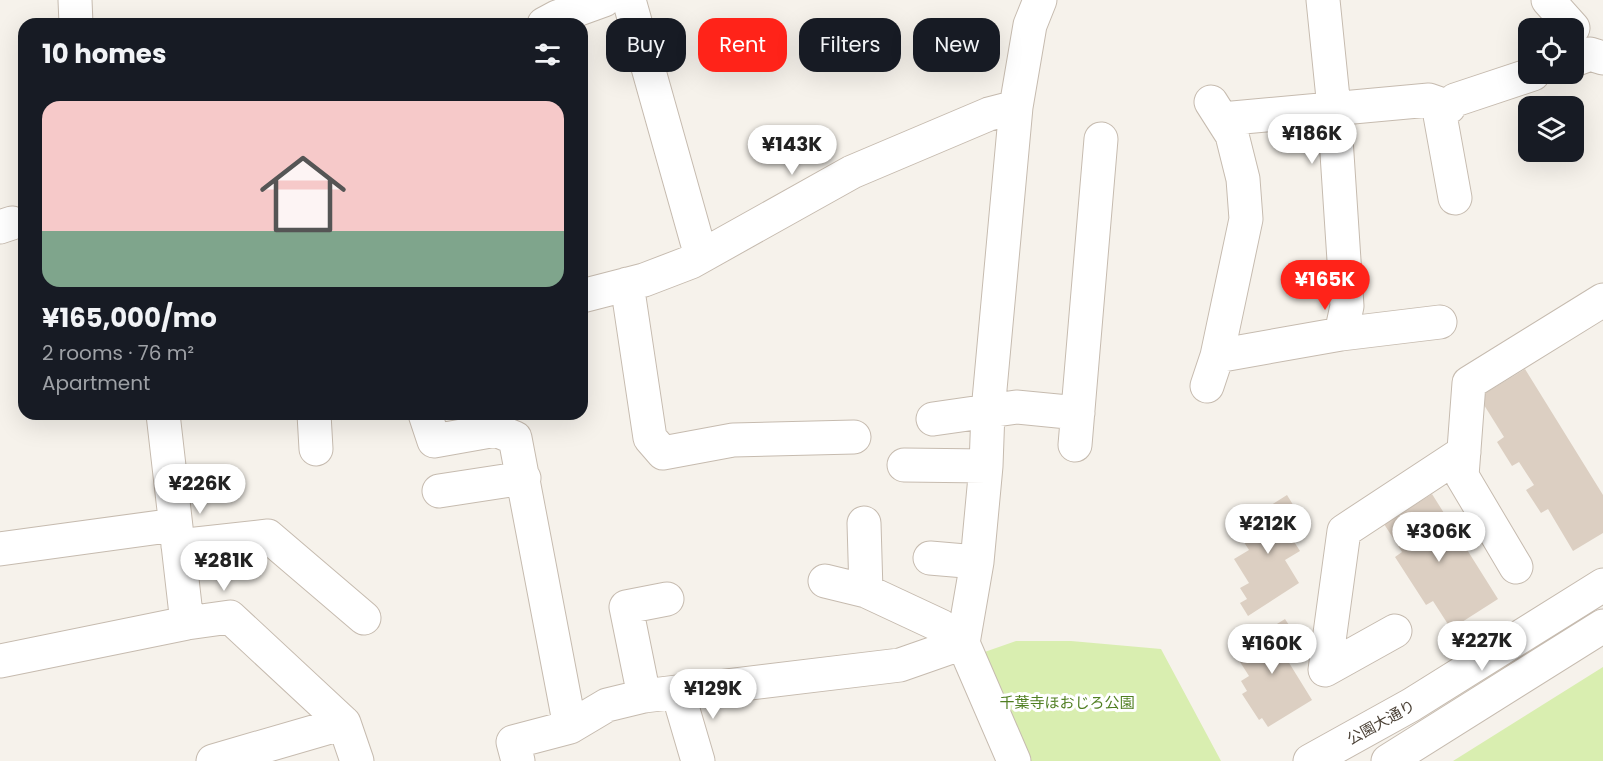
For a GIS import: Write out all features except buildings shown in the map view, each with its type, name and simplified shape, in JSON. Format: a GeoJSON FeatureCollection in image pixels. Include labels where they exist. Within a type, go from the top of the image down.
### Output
{"type":"FeatureCollection","features":[{"type":"Feature","properties":{"kind":"street"},"geometry":{"type":"LineString","coordinates":[[75,0],[76,18]]}},
{"type":"Feature","properties":{"kind":"street"},"geometry":{"type":"LineString","coordinates":[[555,18],[604,0]]}},
{"type":"Feature","properties":{"kind":"street"},"geometry":{"type":"LineString","coordinates":[[629,0],[701,256]]}},
{"type":"Feature","properties":{"kind":"street"},"geometry":{"type":"LineString","coordinates":[[1005,758],[963,643],[977,562],[986,466],[988,411],[1016,106],[1029,25],[1040,0]]}},
{"type":"Feature","properties":{"kind":"street"},"geometry":{"type":"LineString","coordinates":[[1323,0],[1334,108],[1347,306],[1341,334]]}},
{"type":"Feature","properties":{"kind":"street"},"geometry":{"type":"LineString","coordinates":[[1548,0],[1562,18]]}},
{"type":"Feature","properties":{"kind":"street"},"geometry":{"type":"LineString","coordinates":[[1455,198],[1440,115],[1455,100],[1518,79]]}},
{"type":"Feature","properties":{"kind":"street"},"geometry":{"type":"LineString","coordinates":[[1440,321],[1341,334],[1212,371],[1246,219],[1243,179],[1232,135],[1216,111],[1334,108],[1429,100],[1449,107]]}},
{"type":"Feature","properties":{"kind":"street"},"geometry":{"type":"LineString","coordinates":[[588,294],[653,276],[701,256],[852,172],[988,114],[1016,106]]}},
{"type":"Feature","properties":{"kind":"street"},"geometry":{"type":"LineString","coordinates":[[933,419],[1016,407],[1076,429],[1101,139]]}},
{"type":"Feature","properties":{"kind":"street"},"geometry":{"type":"LineString","coordinates":[[627,284],[650,438],[663,453],[733,440],[854,437]]}},
{"type":"Feature","properties":{"kind":"street"},"geometry":{"type":"LineString","coordinates":[[1516,567],[1462,476],[1468,383],[1603,300]]}},
{"type":"Feature","properties":{"kind":"street"},"geometry":{"type":"LineString","coordinates":[[164,420],[187,623]]}},
{"type":"Feature","properties":{"kind":"street"},"geometry":{"type":"LineString","coordinates":[[314,420],[316,449]]}},
{"type":"Feature","properties":{"kind":"street"},"geometry":{"type":"LineString","coordinates":[[427,420],[434,441],[496,430],[515,438],[570,727]]}},
{"type":"Feature","properties":{"kind":"street"},"geometry":{"type":"LineString","coordinates":[[1395,631],[1325,670],[1344,531],[1464,452]]}},
{"type":"Feature","properties":{"kind":"street"},"geometry":{"type":"LineString","coordinates":[[904,465],[986,466]]}},
{"type":"Feature","properties":{"kind":"street"},"geometry":{"type":"LineString","coordinates":[[439,491],[524,478]]}},
{"type":"Feature","properties":{"kind":"street"},"geometry":{"type":"LineString","coordinates":[[864,523],[866,591]]}},
{"type":"Feature","properties":{"kind":"street"},"geometry":{"type":"LineString","coordinates":[[0,549],[177,536],[268,536],[364,618]]}},
{"type":"Feature","properties":{"kind":"street"},"geometry":{"type":"LineString","coordinates":[[930,558],[977,562]]}},
{"type":"Feature","properties":{"kind":"street"},"geometry":{"type":"LineString","coordinates":[[825,581],[866,591],[941,626],[963,643]]}},
{"type":"Feature","properties":{"kind":"street","name":"公園大通り"},"geometry":{"type":"LineString","coordinates":[[1310,761],[1411,705],[1603,585]]}},
{"type":"Feature","properties":{"kind":"street"},"geometry":{"type":"LineString","coordinates":[[644,696],[626,607],[667,599]]}},
{"type":"Feature","properties":{"kind":"street"},"geometry":{"type":"LineString","coordinates":[[0,661],[187,623],[230,617],[344,723],[357,761]]}},
{"type":"Feature","properties":{"kind":"street"},"geometry":{"type":"LineString","coordinates":[[1388,761],[1603,626]]}},
{"type":"Feature","properties":{"kind":"street"},"geometry":{"type":"LineString","coordinates":[[518,761],[513,742],[570,727],[607,705],[644,696],[900,665],[963,643]]}},
{"type":"Feature","properties":{"kind":"street"},"geometry":{"type":"LineString","coordinates":[[678,693],[698,761]]}},
{"type":"Feature","properties":{"kind":"street"},"geometry":{"type":"LineString","coordinates":[[213,761],[344,723]]}},
{"type":"Feature","properties":{"kind":"green space","name":"千葉寺ほおじろ公園"},"geometry":{"type":"Polygon","coordinates":[[[1016,641],[1071,641],[1161,649],[1221,761],[1028,761],[976,655],[1016,641]]]}},
{"type":"Feature","properties":{"kind":"green space"},"geometry":{"type":"Polygon","coordinates":[[[1603,667],[1603,761],[1453,761],[1603,667]]]}}]}
